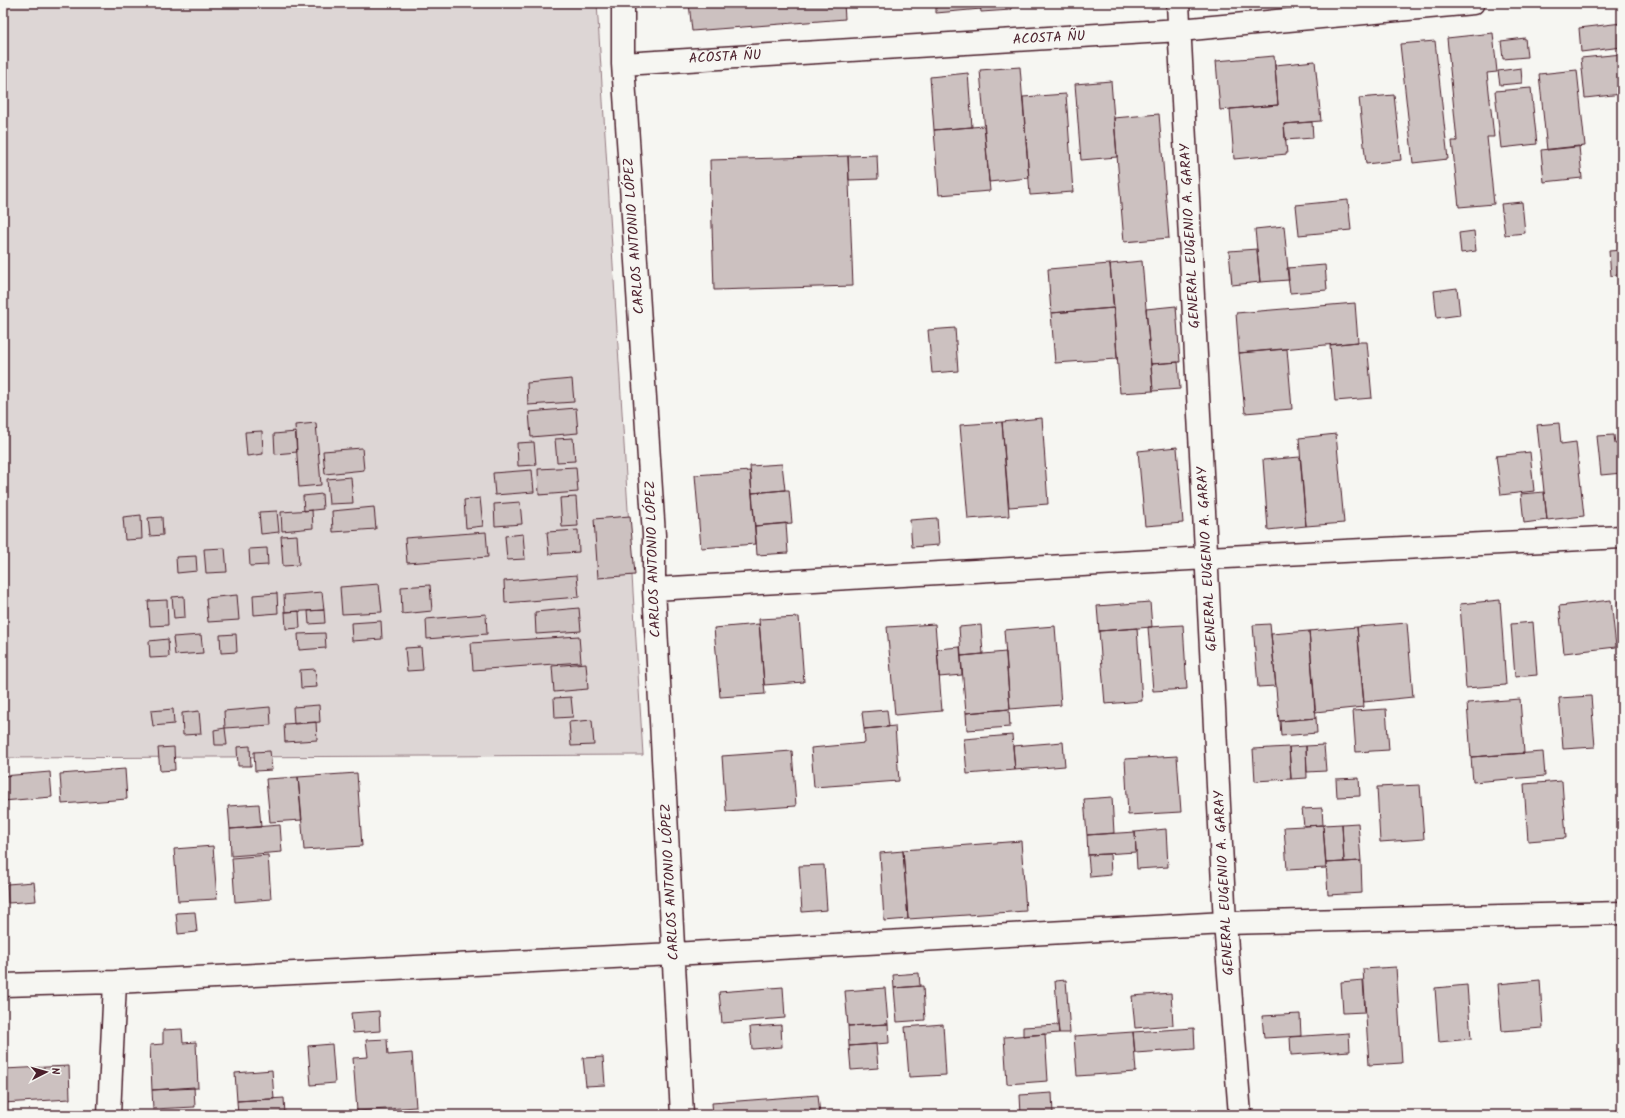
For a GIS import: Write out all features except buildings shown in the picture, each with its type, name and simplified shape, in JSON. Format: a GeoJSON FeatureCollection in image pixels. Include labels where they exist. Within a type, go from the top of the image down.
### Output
{"type":"FeatureCollection","features":[{"type":"Feature","properties":{"kind":"street","name":"CARLOS ANTONIO LÓPEZ"},"geometry":{"type":"LineString","coordinates":[[623,3],[623,64],[654,536],[654,589],[682,1115]]}},
{"type":"Feature","properties":{"kind":"street","name":"GENERAL EUGENIO A. GARAY"},"geometry":{"type":"LineString","coordinates":[[1178,3],[1225,923],[1240,1115]]}},
{"type":"Feature","properties":{"kind":"street","name":"ACOSTA ÑU"},"geometry":{"type":"LineString","coordinates":[[623,64],[1180,30],[1473,3]]}},
{"type":"Feature","properties":{"kind":"street"},"geometry":{"type":"LineString","coordinates":[[654,589],[1207,558],[1622,537]]}},
{"type":"Feature","properties":{"kind":"street"},"geometry":{"type":"LineString","coordinates":[[3,985],[115,982],[674,954],[1225,923],[1622,913]]}},
{"type":"Feature","properties":{"kind":"street"},"geometry":{"type":"LineString","coordinates":[[109,1115],[115,982]]}},
{"type":"Feature","properties":{"kind":"shaded area"},"geometry":{"type":"Polygon","coordinates":[[[3,3],[597,3],[643,755],[3,758],[3,3]]]}}]}
